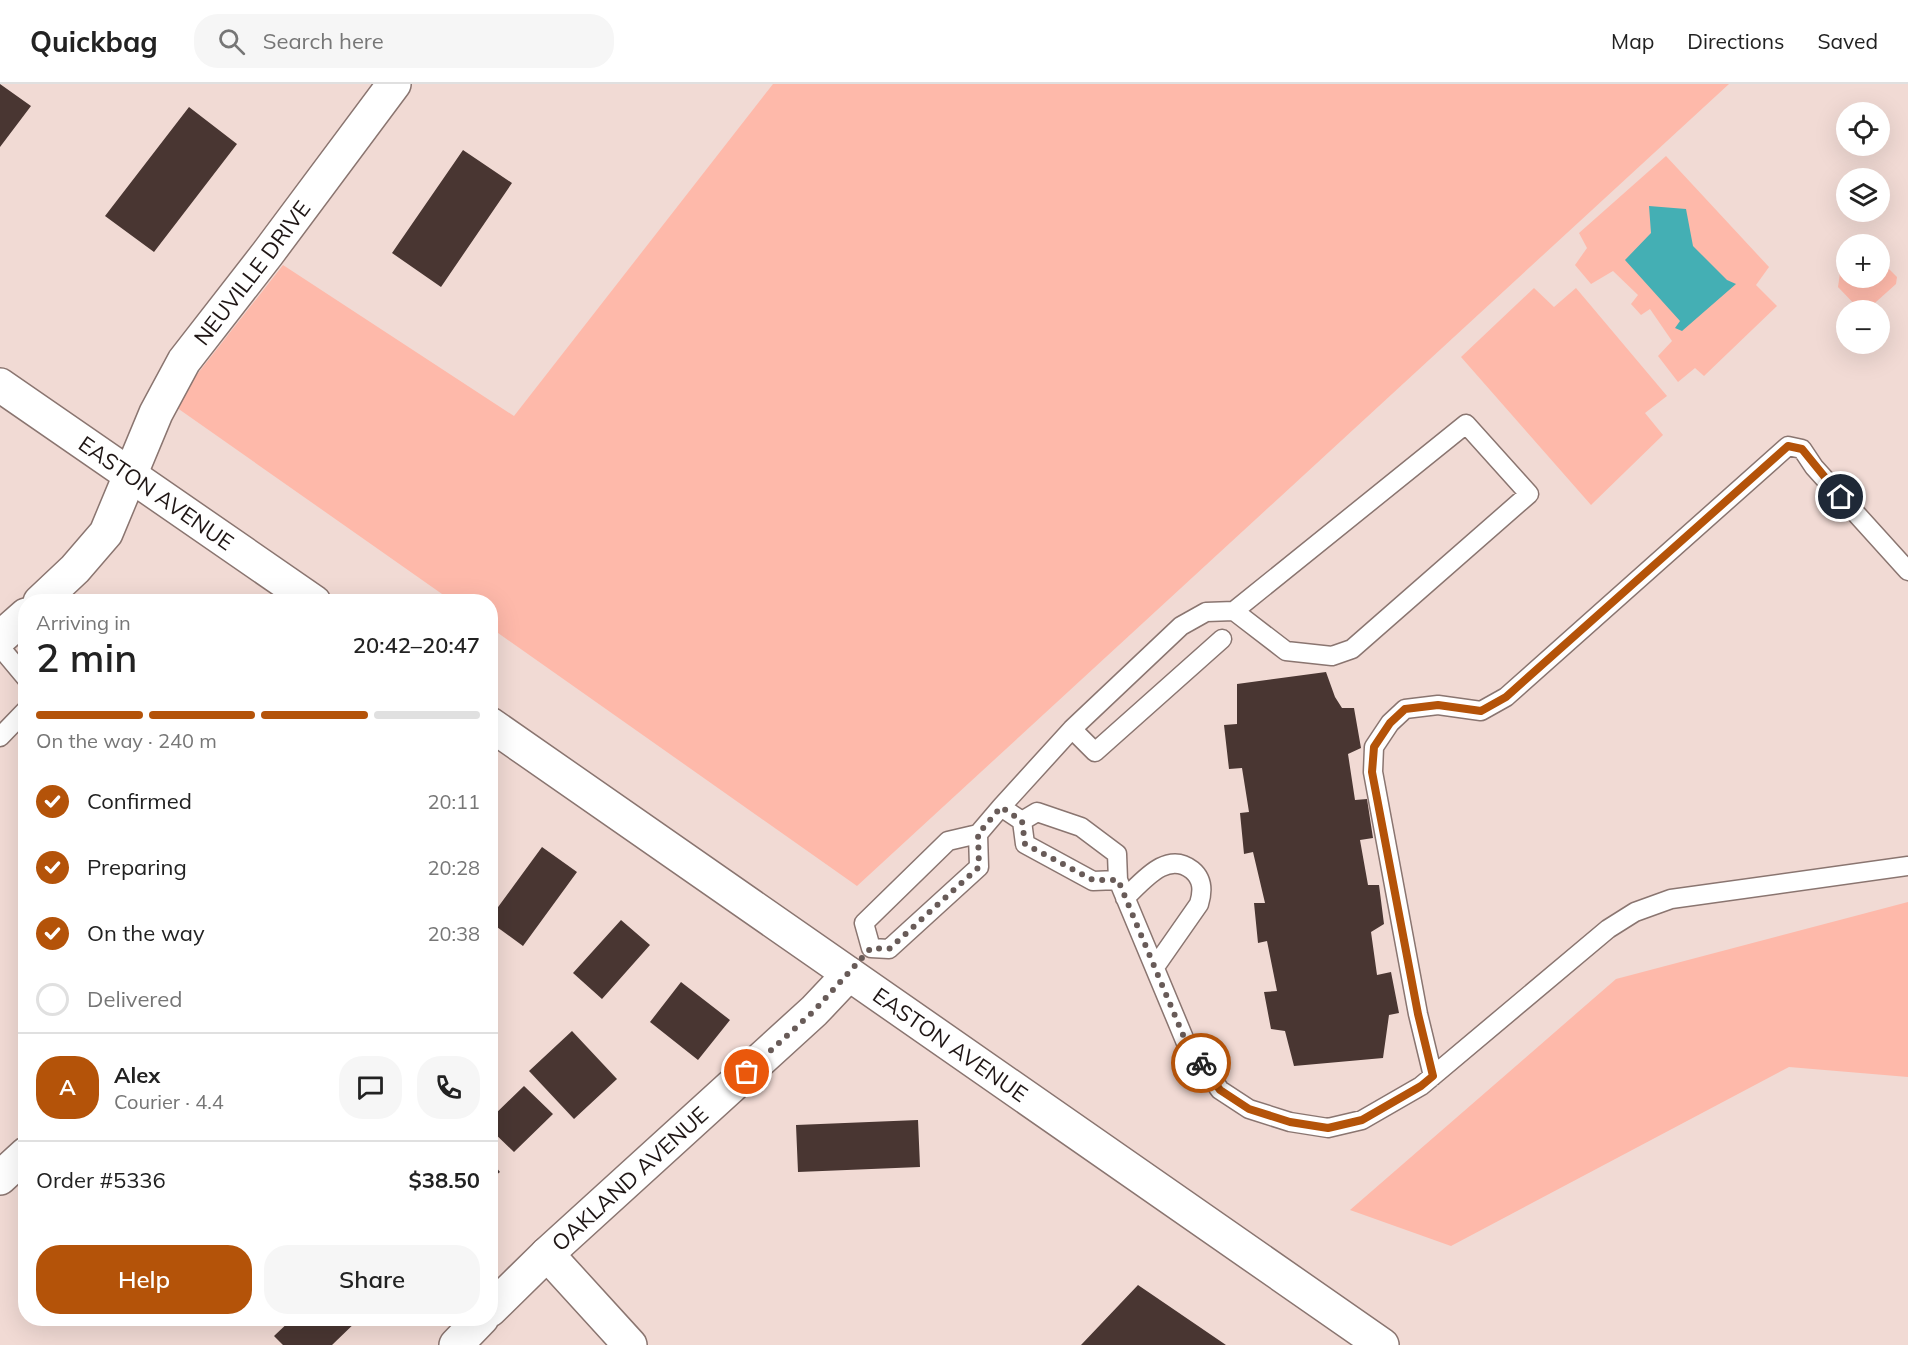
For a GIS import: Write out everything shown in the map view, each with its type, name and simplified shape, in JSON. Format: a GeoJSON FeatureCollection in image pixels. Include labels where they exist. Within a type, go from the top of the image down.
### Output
{"type":"FeatureCollection","features":[{"type":"Feature","properties":{"kind":"main road","name":"NEUVILLE DRIVE"},"geometry":{"type":"LineString","coordinates":[[48,594],[75,569],[106,533],[156,413],[184,361],[394,84]]}},
{"type":"Feature","properties":{"kind":"main road","name":"EASTON AVENUE"},"geometry":{"type":"LineString","coordinates":[[2,390],[131,475],[302,594]]}},
{"type":"Feature","properties":{"kind":"main road"},"geometry":{"type":"LineString","coordinates":[[0,638],[18,622]]}},
{"type":"Feature","properties":{"kind":"main road","name":"EASTON AVENUE"},"geometry":{"type":"LineString","coordinates":[[498,730],[1375,1343]]}},
{"type":"Feature","properties":{"kind":"main road","name":"OAKLAND AVENUE"},"geometry":{"type":"LineString","coordinates":[[498,1302],[547,1254],[814,1011],[849,974]]}},
{"type":"Feature","properties":{"kind":"main road"},"geometry":{"type":"LineString","coordinates":[[0,1178],[18,1161]]}},
{"type":"Feature","properties":{"kind":"main road"},"geometry":{"type":"LineString","coordinates":[[547,1254],[630,1345]]}},
{"type":"Feature","properties":{"kind":"main road"},"geometry":{"type":"LineString","coordinates":[[456,1345],[474,1326]]}},
{"type":"Feature","properties":{"kind":"lane"},"geometry":{"type":"LineString","coordinates":[[871,948],[864,923],[948,841],[978,834],[1072,729],[1182,626],[1206,612],[1234,611],[1467,423],[1529,494],[1352,649],[1332,656],[1286,651],[1234,611]]}},
{"type":"Feature","properties":{"kind":"lane"},"geometry":{"type":"LineString","coordinates":[[1433,1076],[1418,1014],[1372,772],[1374,747],[1390,723],[1405,709],[1438,705],[1481,711],[1506,697],[1788,446],[1802,449],[1814,467],[1908,571]]}},
{"type":"Feature","properties":{"kind":"lane"},"geometry":{"type":"LineString","coordinates":[[1072,729],[1095,752],[1222,639]]}},
{"type":"Feature","properties":{"kind":"lane"},"geometry":{"type":"LineString","coordinates":[[0,647],[18,668]]}},
{"type":"Feature","properties":{"kind":"lane"},"geometry":{"type":"LineString","coordinates":[[0,737],[18,718]]}},
{"type":"Feature","properties":{"kind":"lane"},"geometry":{"type":"LineString","coordinates":[[1001,807],[1022,821],[1025,844],[1093,880],[1118,880]]}},
{"type":"Feature","properties":{"kind":"lane"},"geometry":{"type":"LineString","coordinates":[[1022,821],[1037,812],[1081,827],[1117,854],[1118,880],[1186,1042],[1220,1090],[1249,1109],[1290,1122],[1328,1128],[1362,1120],[1421,1086],[1608,929],[1635,912],[1671,899],[1908,866]]}},
{"type":"Feature","properties":{"kind":"lane"},"geometry":{"type":"LineString","coordinates":[[871,948],[889,949],[979,867],[978,834]]}},
{"type":"Feature","properties":{"kind":"lane"},"geometry":{"type":"LineString","coordinates":[[1125,898],[1153,872],[1168,863],[1185,864],[1198,875],[1202,892],[1199,904],[1155,967]]}},
{"type":"Feature","properties":{"kind":"lane"},"geometry":{"type":"LineString","coordinates":[[849,974],[871,948]]}},
{"type":"Feature","properties":{"kind":"shaded area"},"geometry":{"type":"Polygon","coordinates":[[[773,84],[1729,84],[857,886],[498,633],[498,594],[442,594],[173,405],[283,265],[514,416],[773,84]]]}},
{"type":"Feature","properties":{"kind":"shaded area"},"geometry":{"type":"Polygon","coordinates":[[[1666,156],[1769,267],[1756,285],[1777,306],[1704,376],[1695,368],[1678,382],[1658,356],[1672,341],[1650,309],[1641,315],[1631,304],[1638,295],[1613,271],[1591,284],[1575,265],[1587,248],[1579,233],[1666,156]]]}},
{"type":"Feature","properties":{"kind":"shaded area"},"geometry":{"type":"Polygon","coordinates":[[[1890,270],[1897,277],[1896,284],[1878,300],[1850,300],[1839,288],[1890,288],[1890,270]]]}},
{"type":"Feature","properties":{"kind":"shaded area"},"geometry":{"type":"Polygon","coordinates":[[[1534,288],[1554,307],[1576,288],[1667,396],[1645,413],[1663,435],[1591,505],[1461,357],[1534,288]]]}},
{"type":"Feature","properties":{"kind":"shaded area"},"geometry":{"type":"Polygon","coordinates":[[[1908,902],[1908,1077],[1789,1067],[1451,1246],[1350,1210],[1616,979],[1908,902]]]}},
{"type":"Feature","properties":{"kind":"water"},"geometry":{"type":"Polygon","coordinates":[[[1649,206],[1686,209],[1693,246],[1727,280],[1736,284],[1682,331],[1675,328],[1680,321],[1625,260],[1651,233],[1649,206]]]}},
{"type":"Feature","properties":{"kind":"building"},"geometry":{"type":"Polygon","coordinates":[[[0,84],[31,106],[0,147],[0,84]]]}},
{"type":"Feature","properties":{"kind":"building"},"geometry":{"type":"Polygon","coordinates":[[[189,107],[237,144],[154,252],[105,216],[189,107]]]}},
{"type":"Feature","properties":{"kind":"building"},"geometry":{"type":"Polygon","coordinates":[[[463,150],[512,183],[441,287],[392,253],[463,150]]]}},
{"type":"Feature","properties":{"kind":"building"},"geometry":{"type":"Polygon","coordinates":[[[1326,672],[1335,697],[1342,708],[1354,708],[1361,748],[1348,754],[1355,800],[1367,799],[1373,838],[1360,840],[1368,885],[1379,885],[1384,924],[1371,932],[1377,975],[1391,972],[1399,1013],[1389,1015],[1383,1058],[1294,1066],[1285,1031],[1271,1029],[1264,992],[1277,991],[1267,941],[1258,943],[1254,903],[1265,903],[1253,852],[1244,854],[1240,813],[1249,812],[1242,768],[1229,769],[1224,725],[1237,724],[1237,684],[1326,672]]]}},
{"type":"Feature","properties":{"kind":"building"},"geometry":{"type":"Polygon","coordinates":[[[542,847],[577,872],[523,946],[498,928],[498,907],[542,847]]]}},
{"type":"Feature","properties":{"kind":"building"},"geometry":{"type":"Polygon","coordinates":[[[621,920],[650,945],[602,999],[573,973],[621,920]]]}},
{"type":"Feature","properties":{"kind":"building"},"geometry":{"type":"Polygon","coordinates":[[[681,982],[730,1020],[698,1060],[650,1022],[681,982]]]}},
{"type":"Feature","properties":{"kind":"building"},"geometry":{"type":"Polygon","coordinates":[[[572,1031],[617,1079],[574,1119],[529,1071],[572,1031]]]}},
{"type":"Feature","properties":{"kind":"building"},"geometry":{"type":"Polygon","coordinates":[[[524,1086],[553,1114],[514,1152],[498,1137],[498,1111],[524,1086]]]}},
{"type":"Feature","properties":{"kind":"building"},"geometry":{"type":"Polygon","coordinates":[[[918,1120],[920,1167],[798,1172],[796,1125],[918,1120]]]}},
{"type":"Feature","properties":{"kind":"building"},"geometry":{"type":"Polygon","coordinates":[[[1138,1285],[1226,1345],[1081,1345],[1138,1285]]]}},
{"type":"Feature","properties":{"kind":"building"},"geometry":{"type":"Polygon","coordinates":[[[285,1326],[352,1326],[332,1345],[283,1345],[274,1336],[285,1326]]]}},
{"type":"Feature","properties":{"kind":"way so far"},"geometry":{"type":"LineString","coordinates":[[747,1072],[814,1011],[871,948],[889,949],[979,867],[978,834],[1001,807],[1022,821],[1025,844],[1093,880],[1118,880],[1186,1042],[1201,1063]]}},
{"type":"Feature","properties":{"kind":"route"},"geometry":{"type":"LineString","coordinates":[[1201,1063],[1220,1090],[1249,1109],[1290,1122],[1328,1128],[1362,1120],[1421,1086],[1433,1076],[1418,1014],[1372,772],[1374,747],[1390,723],[1405,709],[1438,705],[1481,711],[1506,697],[1788,446],[1802,449],[1814,467],[1841,497]]}}]}
